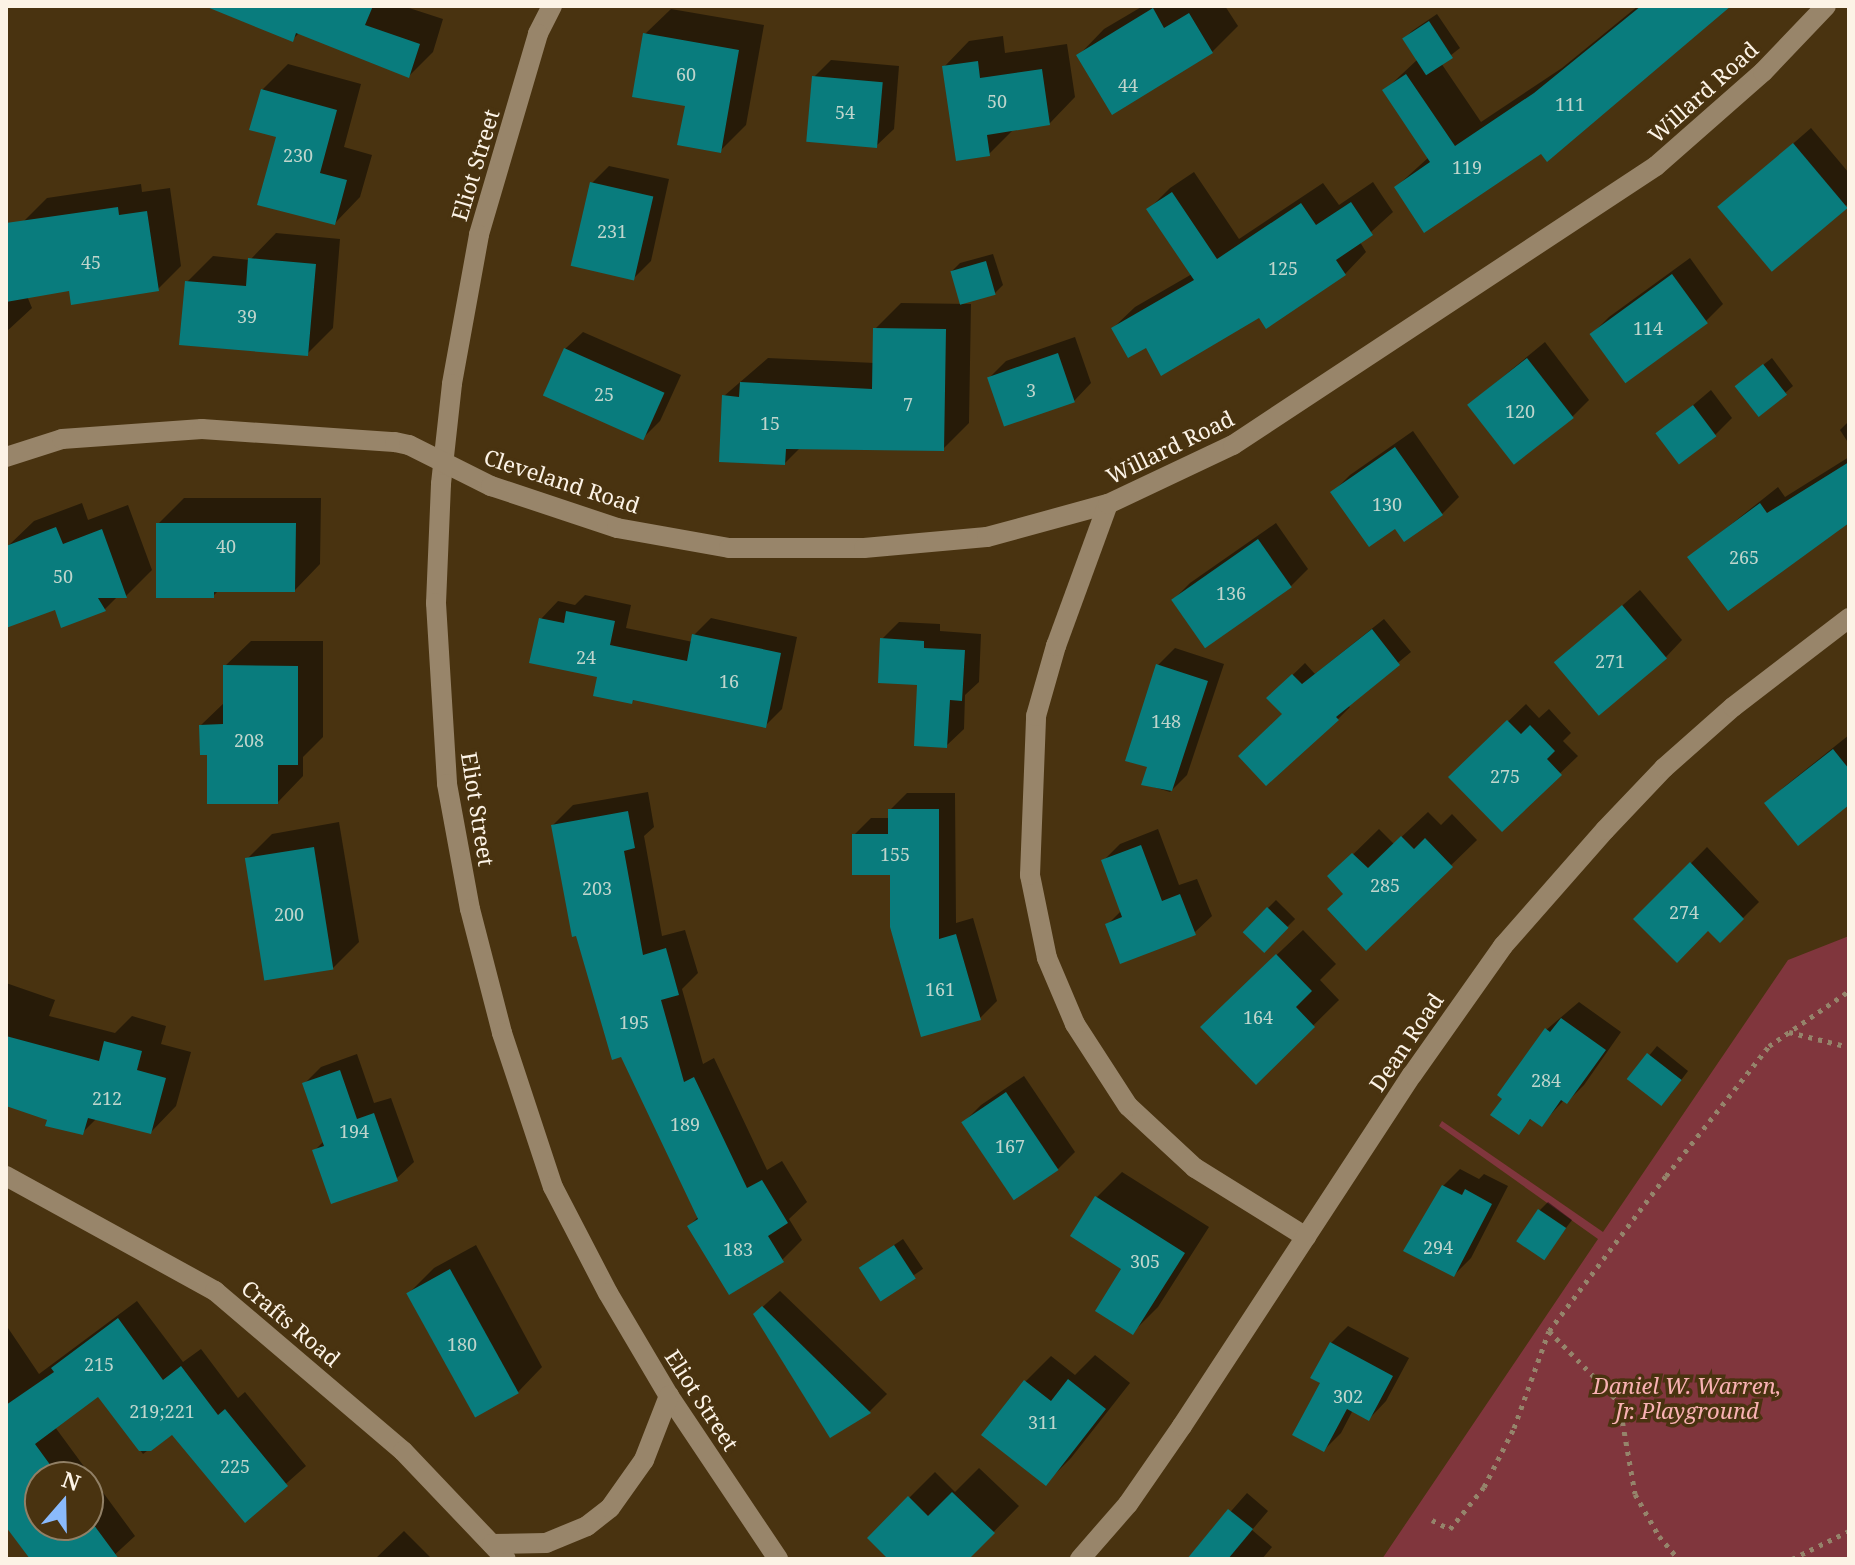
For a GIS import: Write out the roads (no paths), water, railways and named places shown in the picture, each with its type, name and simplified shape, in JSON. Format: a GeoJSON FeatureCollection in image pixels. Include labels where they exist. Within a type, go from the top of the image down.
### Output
{"type":"FeatureCollection","features":[{"type":"Feature","properties":{"kind":"street","name":"Eliot Street"},"geometry":{"type":"LineString","coordinates":[[552,6],[538,34],[479,235],[456,357],[443,462],[436,603],[440,709],[447,784],[470,909],[502,1033],[553,1187],[608,1293],[669,1396],[778,1559]]}},
{"type":"Feature","properties":{"kind":"street","name":"Willard Road"},"geometry":{"type":"LineString","coordinates":[[1306,1237],[1195,1168],[1128,1106],[1075,1024],[1047,958],[1030,875],[1036,716],[1056,646],[1108,504],[1233,445],[1656,166],[1763,72],[1826,6]]}},
{"type":"Feature","properties":{"kind":"street","name":"Cleveland Road"},"geometry":{"type":"LineString","coordinates":[[6,457],[62,439],[202,429],[395,442],[491,486],[617,528],[729,548],[864,548],[987,537],[1108,504]]}},
{"type":"Feature","properties":{"kind":"street","name":"Dean Road"},"geometry":{"type":"LineString","coordinates":[[1080,1559],[1128,1504],[1464,1000],[1547,893],[1664,768],[1733,707],[1849,618]]}},
{"type":"Feature","properties":{"kind":"street","name":"Crafts Road"},"geometry":{"type":"LineString","coordinates":[[6,1176],[215,1291],[403,1451],[499,1552]]}},
{"type":"Feature","properties":{"kind":"street"},"geometry":{"type":"LineString","coordinates":[[499,1552],[554,1541],[587,1526],[610,1508],[644,1460],[669,1396]]}},
{"type":"Feature","properties":{"kind":"park label","name":"Daniel W. Warren, Jr. Playground"},"geometry":{"type":"Point","coordinates":[1687,1398]}}]}
